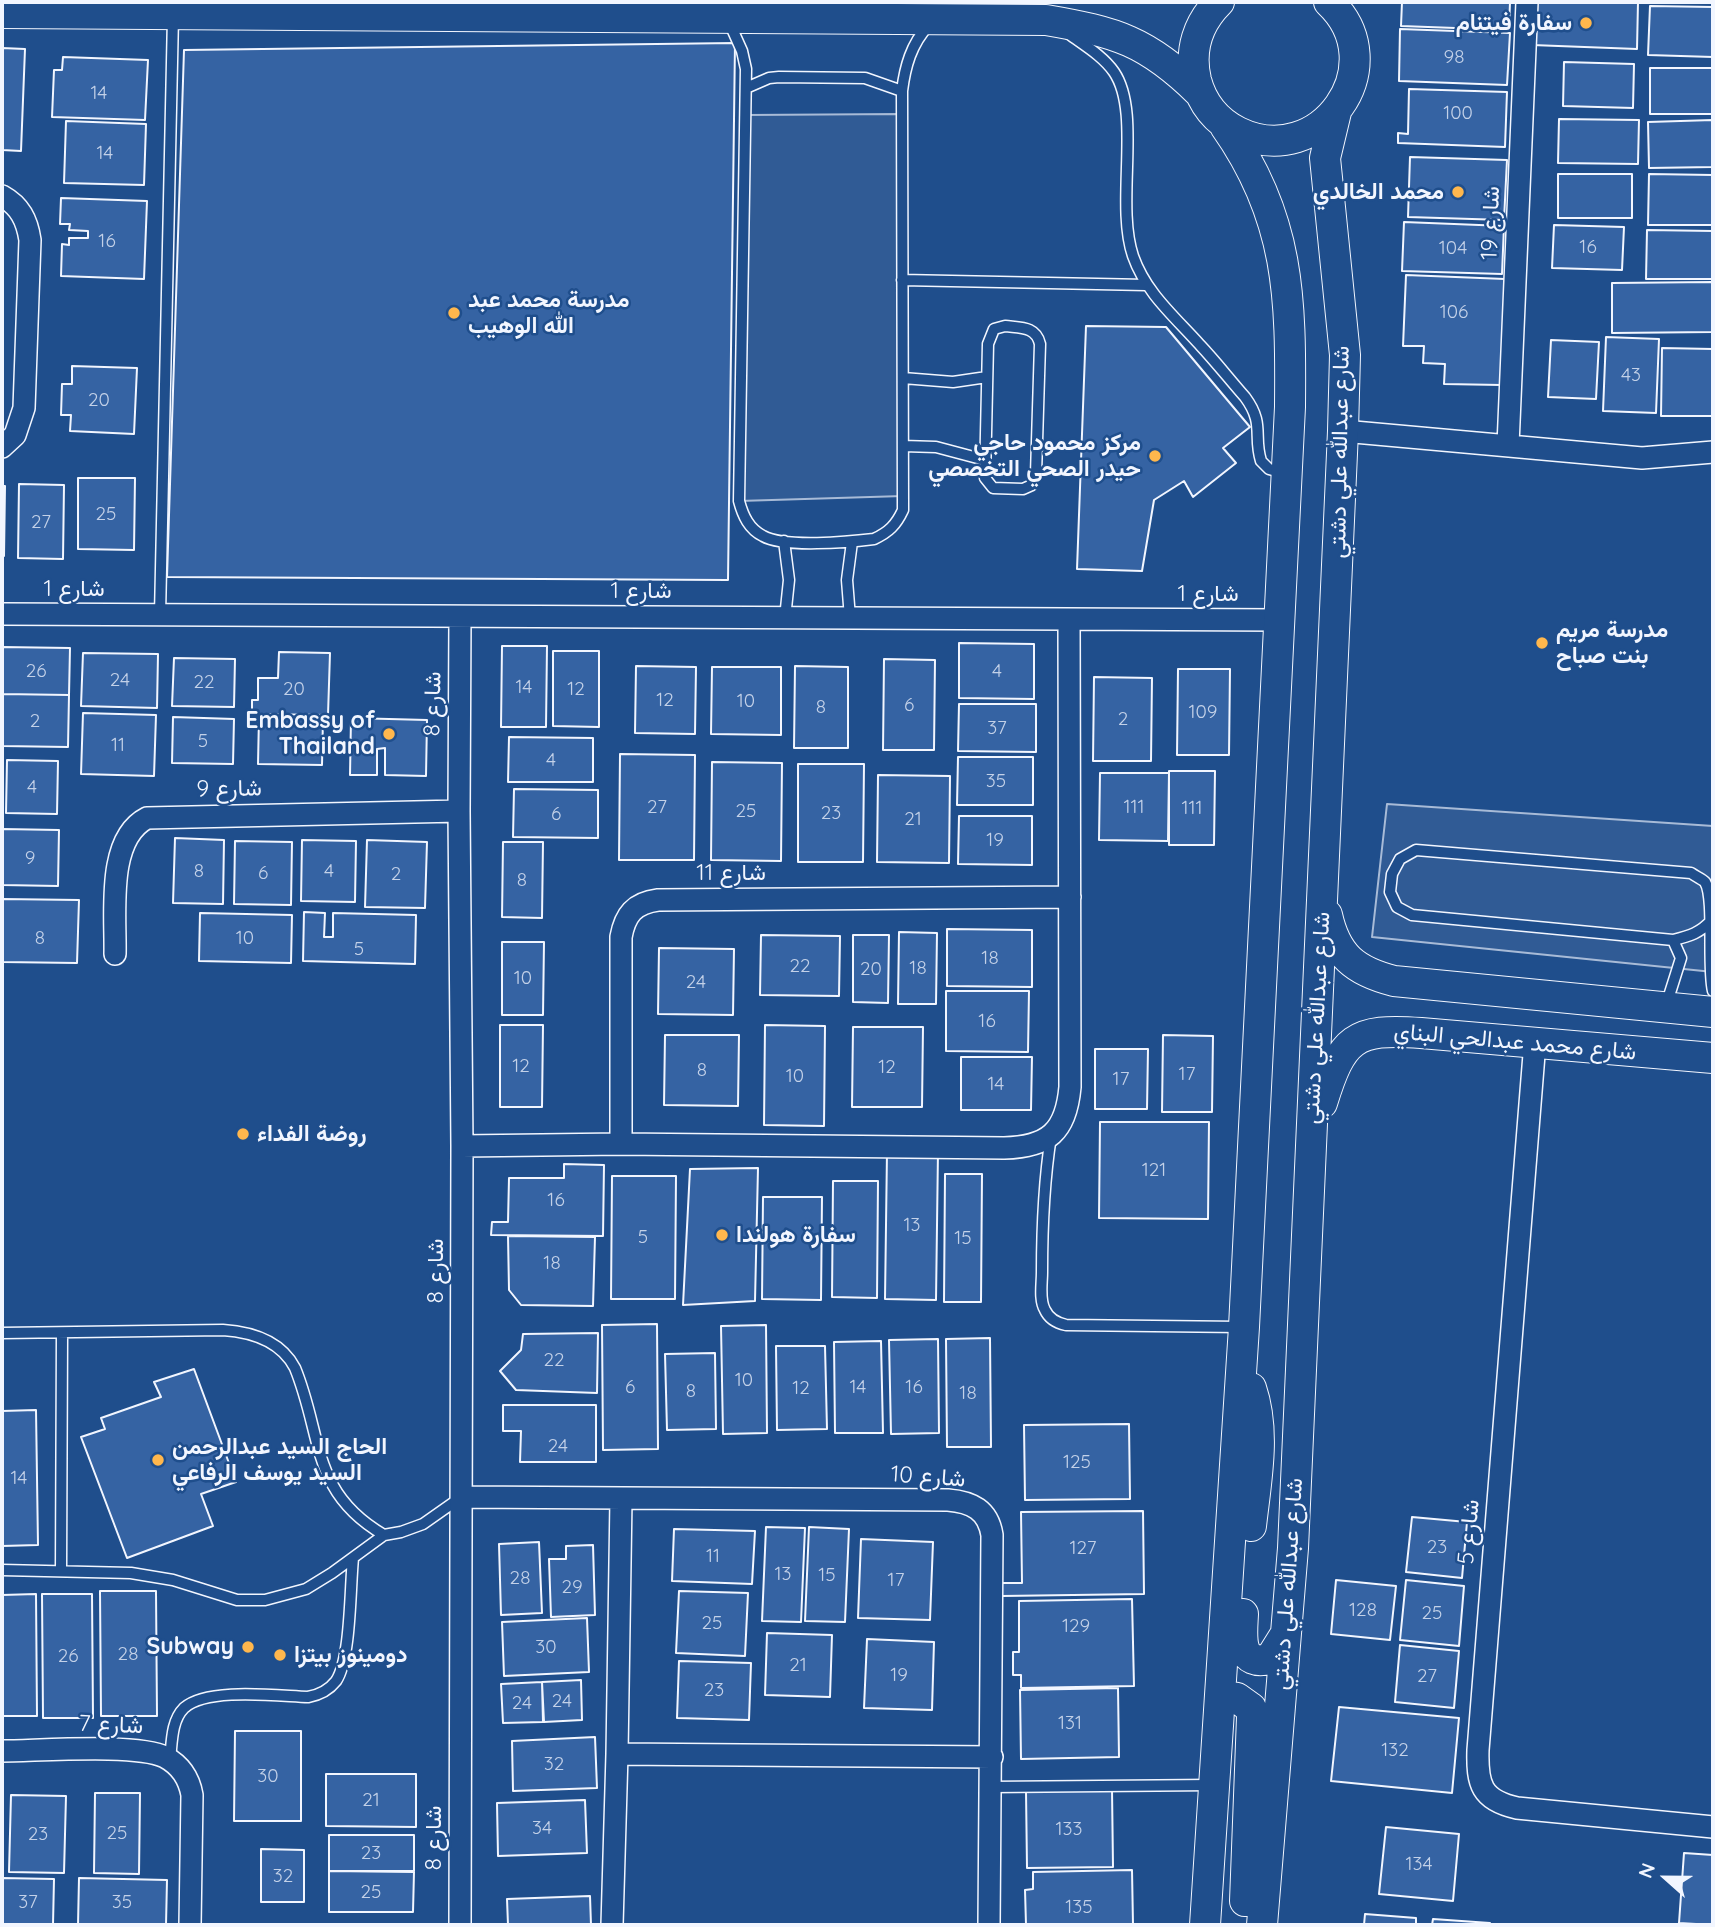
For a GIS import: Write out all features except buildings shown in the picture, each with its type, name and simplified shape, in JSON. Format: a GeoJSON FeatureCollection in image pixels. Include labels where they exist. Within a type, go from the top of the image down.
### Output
{"type":"FeatureCollection","features":[{"type":"Feature","properties":{"kind":"main road"},"geometry":{"type":"LineString","coordinates":[[1199,92],[1193,65],[1196,38],[1207,14],[1219,2]]}},
{"type":"Feature","properties":{"kind":"main road"},"geometry":{"type":"LineString","coordinates":[[1329,2],[1339,11],[1352,37]]}},
{"type":"Feature","properties":{"kind":"main road"},"geometry":{"type":"LineString","coordinates":[[1225,125],[1253,139],[1283,141],[1312,132],[1336,112],[1351,85],[1355,61],[1346,2]]}},
{"type":"Feature","properties":{"kind":"main road"},"geometry":{"type":"LineString","coordinates":[[2,13],[936,17],[1046,20],[1093,29],[1139,45],[1176,70],[1199,92],[1243,151],[1259,179],[1280,247],[1290,332],[1287,473],[1242,1365],[1205,1925]]}},
{"type":"Feature","properties":{"kind":"main road","name":"شارع عبدالله علي دشتي"},"geometry":{"type":"LineString","coordinates":[[1262,1925],[1293,1548],[1343,431],[1345,355],[1325,158],[1336,112]]}},
{"type":"Feature","properties":{"kind":"main road","name":"شارع محمد عبدالحي البناي"},"geometry":{"type":"LineString","coordinates":[[1324,884],[1327,916],[1336,944],[1352,963],[1381,978],[1409,984],[1713,1012]]}},
{"type":"Feature","properties":{"kind":"main road"},"geometry":{"type":"LineString","coordinates":[[1421,1033],[1410,1024],[1410,1016],[1416,1003],[1428,1001],[1650,1018],[1713,1012]]}},
{"type":"Feature","properties":{"kind":"main road","name":"شارع محمد عبدالحي البناي"},"geometry":{"type":"LineString","coordinates":[[1311,1151],[1325,1094],[1334,1071],[1346,1050],[1358,1038],[1374,1032],[1421,1033],[1713,1058]]}},
{"type":"Feature","properties":{"kind":"main road"},"geometry":{"type":"LineString","coordinates":[[1242,1365],[1256,1403],[1259,1443],[1242,1646],[1252,1658],[1261,1661],[1270,1659],[1284,1634]]}},
{"type":"Feature","properties":{"kind":"main road"},"geometry":{"type":"LineString","coordinates":[[1221,1696],[1237,1698],[1251,1708],[1245,1893],[1247,1925]]}},
{"type":"Feature","properties":{"kind":"street","name":"شارع 19"},"geometry":{"type":"LineString","coordinates":[[1508,446],[1527,2]]}},
{"type":"Feature","properties":{"kind":"street"},"geometry":{"type":"LineString","coordinates":[[2,196],[12,202],[25,218],[30,240],[24,408],[15,435],[2,447]]}},
{"type":"Feature","properties":{"kind":"street"},"geometry":{"type":"LineString","coordinates":[[1343,431],[1642,458],[1713,452]]}},
{"type":"Feature","properties":{"kind":"street","name":"شارع 1"},"geometry":{"type":"LineString","coordinates":[[2,614],[1280,620]]}},
{"type":"Feature","properties":{"kind":"street","name":"شارع 8"},"geometry":{"type":"LineString","coordinates":[[460,617],[460,1925]]}},
{"type":"Feature","properties":{"kind":"street"},"geometry":{"type":"LineString","coordinates":[[462,1146],[621,1144],[1003,1148],[1030,1145],[1052,1136],[1069,1108],[1070,1087],[1069,620]]}},
{"type":"Feature","properties":{"kind":"street","name":"شارع 9"},"geometry":{"type":"LineString","coordinates":[[115,954],[120,851],[131,829],[147,818],[459,811]]}},
{"type":"Feature","properties":{"kind":"street","name":"شارع 11"},"geometry":{"type":"LineString","coordinates":[[621,1144],[621,937],[626,918],[639,904],[658,900],[1070,897]]}},
{"type":"Feature","properties":{"kind":"street","name":"شارع 5"},"geometry":{"type":"LineString","coordinates":[[1535,1042],[1478,1775],[1484,1791],[1490,1797],[1517,1808],[1713,1827]]}},
{"type":"Feature","properties":{"kind":"street","name":"شارع 10"},"geometry":{"type":"LineString","coordinates":[[462,1497],[948,1500],[977,1507],[988,1518],[992,1535],[989,1925]]}},
{"type":"Feature","properties":{"kind":"street"},"geometry":{"type":"LineString","coordinates":[[612,1925],[621,1499]]}},
{"type":"Feature","properties":{"kind":"street","name":"شارع 7"},"geometry":{"type":"LineString","coordinates":[[2,1751],[132,1749],[163,1755],[170,1760]]}},
{"type":"Feature","properties":{"kind":"street"},"geometry":{"type":"LineString","coordinates":[[617,1754],[992,1757]]}},
{"type":"Feature","properties":{"kind":"street"},"geometry":{"type":"LineString","coordinates":[[170,1760],[186,1776],[192,1795],[190,1925]]}},
{"type":"Feature","properties":{"kind":"lane"},"geometry":{"type":"LineString","coordinates":[[160,615],[173,14]]}},
{"type":"Feature","properties":{"kind":"lane"},"geometry":{"type":"LineString","coordinates":[[726,16],[742,51],[746,88],[739,501],[747,523],[765,537],[784,541],[852,542],[874,540],[887,533],[897,523],[903,510],[902,92],[912,51],[924,30],[936,17]]}},
{"type":"Feature","properties":{"kind":"lane"},"geometry":{"type":"LineString","coordinates":[[1046,20],[1082,43],[1107,64],[1116,75],[1123,93],[1126,112],[1125,215],[1133,256],[1146,285],[1255,410],[1259,455],[1265,466],[1275,472],[1287,473]]}},
{"type":"Feature","properties":{"kind":"lane"},"geometry":{"type":"LineString","coordinates":[[746,88],[769,78],[779,77],[865,78],[902,92]]}},
{"type":"Feature","properties":{"kind":"lane"},"geometry":{"type":"LineString","coordinates":[[902,280],[1146,285]]}},
{"type":"Feature","properties":{"kind":"lane"},"geometry":{"type":"LineString","coordinates":[[1015,327],[1031,330],[1036,334],[1040,344],[1036,474],[1032,485],[1023,489],[993,488],[985,478],[987,377],[988,339],[995,329],[1015,327]]}},
{"type":"Feature","properties":{"kind":"lane"},"geometry":{"type":"LineString","coordinates":[[903,378],[953,382],[987,377]]}},
{"type":"Feature","properties":{"kind":"lane"},"geometry":{"type":"LineString","coordinates":[[903,446],[944,449],[985,460]]}},
{"type":"Feature","properties":{"kind":"lane"},"geometry":{"type":"LineString","coordinates":[[784,541],[789,580],[785,618]]}},
{"type":"Feature","properties":{"kind":"lane"},"geometry":{"type":"LineString","coordinates":[[850,618],[847,580],[852,542]]}},
{"type":"Feature","properties":{"kind":"lane"},"geometry":{"type":"LineString","coordinates":[[1712,920],[1693,936],[1673,940],[1412,915],[1397,907],[1390,892],[1392,874],[1400,859],[1416,850],[1691,873],[1705,882],[1713,899],[1710,972],[1713,991]]}},
{"type":"Feature","properties":{"kind":"lane"},"geometry":{"type":"LineString","coordinates":[[1657,1006],[1669,996],[1677,976],[1681,958],[1673,940]]}},
{"type":"Feature","properties":{"kind":"lane"},"geometry":{"type":"LineString","coordinates":[[1052,1136],[1044,1186],[1042,1224],[1042,1304],[1049,1317],[1066,1325],[1244,1327]]}},
{"type":"Feature","properties":{"kind":"lane"},"geometry":{"type":"LineString","coordinates":[[2,1333],[223,1330],[256,1335],[288,1355],[300,1380],[320,1457],[337,1495],[360,1519],[384,1535]]}},
{"type":"Feature","properties":{"kind":"lane"},"geometry":{"type":"LineString","coordinates":[[61,1571],[62,1334]]}},
{"type":"Feature","properties":{"kind":"lane"},"geometry":{"type":"LineString","coordinates":[[2,1570],[131,1573],[156,1576],[237,1600],[265,1600],[306,1590],[384,1535],[423,1524],[462,1497]]}},
{"type":"Feature","properties":{"kind":"lane"},"geometry":{"type":"LineString","coordinates":[[170,1760],[176,1720],[184,1709],[196,1702],[227,1696],[308,1697],[332,1686],[340,1674],[345,1655],[353,1558]]}},
{"type":"Feature","properties":{"kind":"lane"},"geometry":{"type":"LineString","coordinates":[[991,1787],[1215,1785]]}},
{"type":"Feature","properties":{"kind":"shaded area"},"geometry":{"type":"Polygon","coordinates":[[[902,114],[903,496],[739,501],[746,115],[902,114]]]}},
{"type":"Feature","properties":{"kind":"shaded area"},"geometry":{"type":"Polygon","coordinates":[[[1387,804],[1713,826],[1713,972],[1372,937],[1387,804]]]}},
{"type":"Feature","properties":{"kind":"place","name":"سفارة فيتنام"},"geometry":{"type":"Point","coordinates":[1586,23]}},
{"type":"Feature","properties":{"kind":"place","name":"محمد الخالدي"},"geometry":{"type":"Point","coordinates":[1458,192]}},
{"type":"Feature","properties":{"kind":"place","name":"مدرسة محمد عبد الله الوهيب"},"geometry":{"type":"Point","coordinates":[454,313]}},
{"type":"Feature","properties":{"kind":"place","name":"مركز محمود حاجي حيدر الصحي التخصصي"},"geometry":{"type":"Point","coordinates":[1155,456]}},
{"type":"Feature","properties":{"kind":"place","name":"مدرسة مريم بنت صباح"},"geometry":{"type":"Point","coordinates":[1542,643]}},
{"type":"Feature","properties":{"kind":"place","name":"Embassy of Thailand"},"geometry":{"type":"Point","coordinates":[389,734]}},
{"type":"Feature","properties":{"kind":"place","name":"روضة الفداء"},"geometry":{"type":"Point","coordinates":[243,1134]}},
{"type":"Feature","properties":{"kind":"place","name":"سفارة هولندا"},"geometry":{"type":"Point","coordinates":[722,1235]}},
{"type":"Feature","properties":{"kind":"place","name":"الحاج السيد عبدالرحمن السيد يوسف الرفاعي"},"geometry":{"type":"Point","coordinates":[158,1460]}},
{"type":"Feature","properties":{"kind":"place","name":"Subway"},"geometry":{"type":"Point","coordinates":[248,1647]}},
{"type":"Feature","properties":{"kind":"place","name":"دومينوز بيتزا"},"geometry":{"type":"Point","coordinates":[280,1655]}}]}
